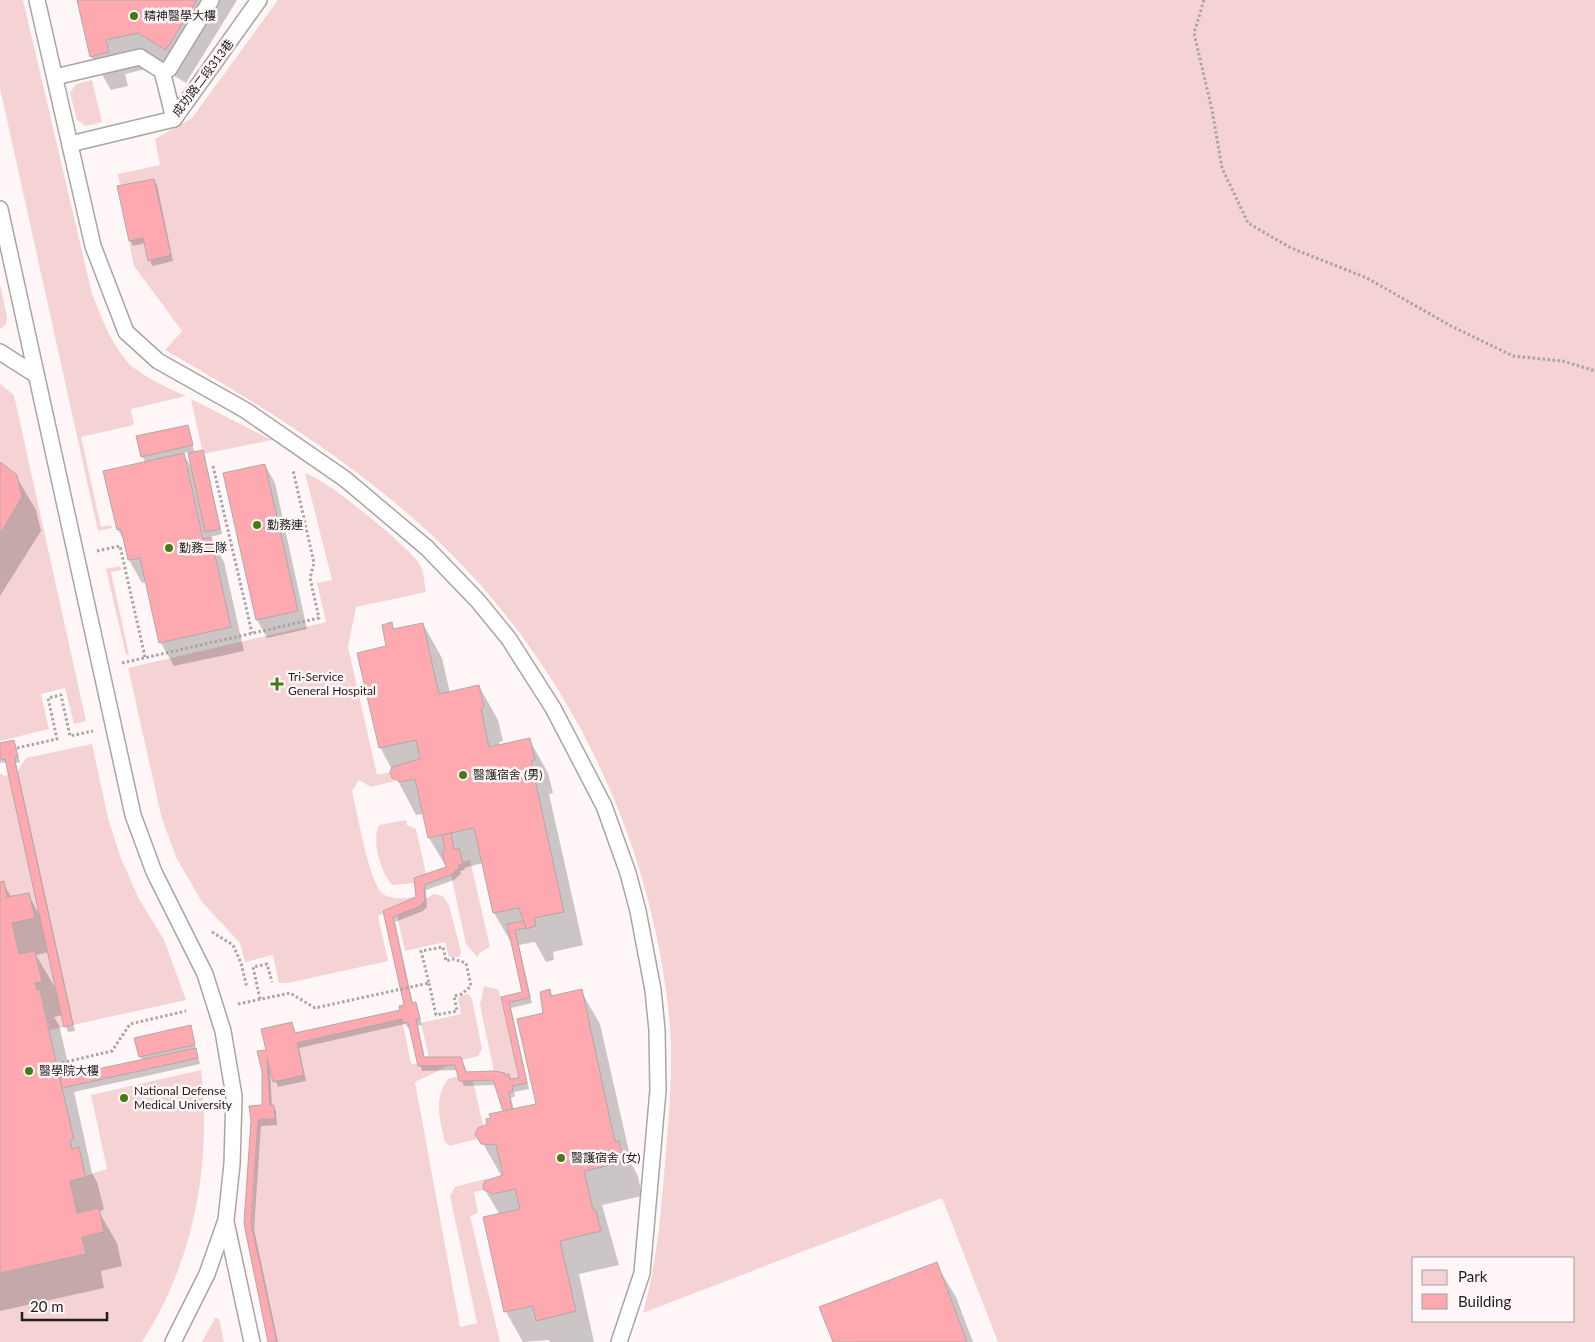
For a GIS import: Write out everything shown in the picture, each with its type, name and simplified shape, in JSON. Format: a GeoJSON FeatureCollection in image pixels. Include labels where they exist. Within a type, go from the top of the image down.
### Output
{"type":"FeatureCollection","features":[{"type":"Feature","properties":{"kind":"lane"},"geometry":{"type":"LineString","coordinates":[[37,0],[93,246],[126,332],[158,361],[245,410],[296,443],[382,508],[427,548],[478,601],[510,639],[553,708],[604,806],[628,873],[638,911],[653,990],[658,1030],[658,1090],[643,1264],[631,1309],[619,1342]]}},
{"type":"Feature","properties":{"kind":"lane"},"geometry":{"type":"LineString","coordinates":[[162,71],[169,69],[211,0]]}},
{"type":"Feature","properties":{"kind":"lane","name":"成功路二段313巷"},"geometry":{"type":"LineString","coordinates":[[70,144],[174,119],[260,0]]}},
{"type":"Feature","properties":{"kind":"lane"},"geometry":{"type":"LineString","coordinates":[[55,77],[140,57],[162,71],[174,119]]}},
{"type":"Feature","properties":{"kind":"lane"},"geometry":{"type":"LineString","coordinates":[[0,209],[133,815],[154,872],[205,974],[223,1031],[234,1096],[232,1164],[226,1220],[207,1274],[173,1342]]}},
{"type":"Feature","properties":{"kind":"lane"},"geometry":{"type":"LineString","coordinates":[[0,352],[36,375]]}},
{"type":"Feature","properties":{"kind":"lane"},"geometry":{"type":"LineString","coordinates":[[226,1220],[252,1342]]}},
{"type":"Feature","properties":{"kind":"path"},"geometry":{"type":"LineString","coordinates":[[1204,0],[1194,34],[1212,110],[1222,168],[1248,223],[1291,248],[1367,278],[1451,326],[1513,356],[1563,361],[1595,371]]}},
{"type":"Feature","properties":{"kind":"path"},"geometry":{"type":"LineString","coordinates":[[126,661],[319,618],[310,578],[314,563],[291,461],[296,443]]}},
{"type":"Feature","properties":{"kind":"path"},"geometry":{"type":"LineString","coordinates":[[213,466],[252,633]]}},
{"type":"Feature","properties":{"kind":"path"},"geometry":{"type":"LineString","coordinates":[[102,550],[120,546],[145,657]]}},
{"type":"Feature","properties":{"kind":"path"},"geometry":{"type":"LineString","coordinates":[[16,748],[57,739],[48,698],[61,695],[70,736],[93,731]]}},
{"type":"Feature","properties":{"kind":"path"},"geometry":{"type":"LineString","coordinates":[[212,932],[233,945],[242,963],[247,988]]}},
{"type":"Feature","properties":{"kind":"path"},"geometry":{"type":"LineString","coordinates":[[443,947],[446,961],[453,960],[466,964],[471,986],[462,994],[454,996],[457,1011],[436,1015],[429,983],[421,951],[443,947]]}},
{"type":"Feature","properties":{"kind":"path"},"geometry":{"type":"LineString","coordinates":[[260,999],[253,967],[268,964],[272,982]]}},
{"type":"Feature","properties":{"kind":"path"},"geometry":{"type":"LineString","coordinates":[[238,1004],[290,993],[315,1008],[429,983]]}},
{"type":"Feature","properties":{"kind":"path"},"geometry":{"type":"LineString","coordinates":[[57,1064],[112,1051],[130,1024],[186,1011]]}},
{"type":"Feature","properties":{"kind":"green space"},"geometry":{"type":"Polygon","coordinates":[[[0,0],[23,0],[92,294],[104,323],[120,352],[134,368],[166,387],[186,396],[131,409],[134,425],[81,437],[101,527],[111,525],[112,528],[98,531],[0,88],[0,0]]]}},
{"type":"Feature","properties":{"kind":"green space"},"geometry":{"type":"Polygon","coordinates":[[[278,0],[1595,0],[1595,1342],[998,1342],[942,1198],[643,1313],[652,1275],[660,1219],[669,1111],[671,1043],[661,957],[645,890],[624,824],[597,761],[564,700],[526,642],[483,588],[435,538],[372,484],[306,436],[165,350],[182,331],[134,266],[129,241],[143,238],[148,261],[170,255],[154,179],[120,186],[118,174],[160,165],[155,139],[192,118],[278,0]]]}},
{"type":"Feature","properties":{"kind":"green space"},"geometry":{"type":"Polygon","coordinates":[[[92,80],[102,122],[86,126],[77,120],[70,93],[76,84],[92,80]]]}},
{"type":"Feature","properties":{"kind":"green space"},"geometry":{"type":"Polygon","coordinates":[[[0,285],[7,317],[6,324],[0,329],[0,285]]]}},
{"type":"Feature","properties":{"kind":"green space"},"geometry":{"type":"Polygon","coordinates":[[[0,384],[14,395],[86,721],[74,724],[65,688],[41,694],[49,729],[0,741],[0,534],[22,497],[17,475],[0,462],[0,384]]]}},
{"type":"Feature","properties":{"kind":"green space"},"geometry":{"type":"Polygon","coordinates":[[[191,399],[272,440],[203,454],[191,399]]]}},
{"type":"Feature","properties":{"kind":"green space"},"geometry":{"type":"Polygon","coordinates":[[[305,473],[329,486],[382,527],[410,553],[423,572],[426,592],[356,607],[348,647],[377,775],[390,772],[395,781],[371,787],[359,780],[352,791],[368,862],[378,887],[383,894],[395,898],[416,897],[378,916],[388,961],[288,983],[279,983],[273,955],[245,962],[240,943],[202,902],[177,859],[162,819],[128,668],[326,622],[317,583],[332,580],[305,473]]]}},
{"type":"Feature","properties":{"kind":"green space"},"geometry":{"type":"Polygon","coordinates":[[[120,566],[121,570],[111,572],[129,655],[126,655],[106,569],[120,566]]]}},
{"type":"Feature","properties":{"kind":"green space"},"geometry":{"type":"Polygon","coordinates":[[[92,744],[108,818],[120,856],[139,899],[164,940],[186,1000],[50,1030],[40,990],[37,990],[35,983],[42,982],[36,951],[19,954],[12,923],[29,893],[7,897],[4,882],[0,882],[0,773],[4,776],[17,772],[26,758],[92,744]]]}},
{"type":"Feature","properties":{"kind":"green space"},"geometry":{"type":"Polygon","coordinates":[[[406,820],[407,825],[416,829],[426,874],[415,878],[415,883],[392,885],[384,872],[378,856],[377,832],[379,825],[406,820]]]}},
{"type":"Feature","properties":{"kind":"green space"},"geometry":{"type":"Polygon","coordinates":[[[470,860],[490,947],[481,952],[477,957],[466,944],[451,875],[459,868],[458,865],[470,860]]]}},
{"type":"Feature","properties":{"kind":"green space"},"geometry":{"type":"Polygon","coordinates":[[[434,894],[443,896],[449,905],[461,952],[460,957],[449,957],[445,942],[405,951],[397,915],[434,894]]]}},
{"type":"Feature","properties":{"kind":"green space"},"geometry":{"type":"Polygon","coordinates":[[[484,986],[499,990],[519,1078],[510,1079],[509,1074],[505,1075],[494,1071],[480,1005],[484,986]]]}},
{"type":"Feature","properties":{"kind":"green space"},"geometry":{"type":"Polygon","coordinates":[[[468,993],[472,999],[482,1049],[478,1056],[462,1060],[461,1057],[429,1058],[421,1023],[461,1014],[458,998],[468,993]]]}},
{"type":"Feature","properties":{"kind":"green space"},"geometry":{"type":"Polygon","coordinates":[[[402,1019],[411,1064],[448,1066],[415,1082],[460,1327],[477,1323],[450,1196],[455,1187],[489,1178],[483,1185],[484,1190],[474,1192],[478,1213],[470,1216],[500,1342],[277,1342],[252,1230],[258,1120],[275,1119],[274,1105],[270,1105],[267,1058],[273,1082],[304,1075],[297,1043],[402,1019]]]}},
{"type":"Feature","properties":{"kind":"green space"},"geometry":{"type":"Polygon","coordinates":[[[201,1070],[204,1141],[195,1211],[175,1279],[160,1311],[142,1342],[0,1342],[0,1273],[86,1254],[82,1237],[104,1232],[99,1208],[77,1213],[70,1181],[107,1169],[91,1095],[201,1070]]]}},
{"type":"Feature","properties":{"kind":"green space"},"geometry":{"type":"Polygon","coordinates":[[[458,1076],[460,1081],[473,1081],[483,1125],[475,1133],[477,1139],[450,1146],[445,1142],[439,1102],[440,1094],[448,1079],[458,1076]]]}},
{"type":"Feature","properties":{"kind":"green space"},"geometry":{"type":"Polygon","coordinates":[[[215,1318],[219,1319],[224,1342],[202,1342],[215,1318]]]}},
{"type":"Feature","properties":{"kind":"building","name":"精神醫學大樓"},"geometry":{"type":"Polygon","coordinates":[[[77,0],[197,0],[166,50],[138,33],[106,40],[109,52],[90,57],[77,0]]]}},
{"type":"Feature","properties":{"kind":"building"},"geometry":{"type":"Polygon","coordinates":[[[154,179],[171,255],[148,261],[143,238],[129,241],[117,186],[154,179]]]}},
{"type":"Feature","properties":{"kind":"building"},"geometry":{"type":"Polygon","coordinates":[[[188,425],[193,445],[141,457],[136,436],[188,425]]]}},
{"type":"Feature","properties":{"kind":"building"},"geometry":{"type":"Polygon","coordinates":[[[203,450],[220,529],[205,532],[188,453],[203,450]]]}},
{"type":"Feature","properties":{"kind":"building","name":"勤務二隊"},"geometry":{"type":"Polygon","coordinates":[[[184,453],[203,539],[211,537],[231,627],[159,643],[140,558],[128,560],[121,529],[117,530],[103,471],[184,453]]]}},
{"type":"Feature","properties":{"kind":"building"},"geometry":{"type":"Polygon","coordinates":[[[0,462],[17,475],[22,497],[0,534],[0,462]]]}},
{"type":"Feature","properties":{"kind":"building","name":"勤務連"},"geometry":{"type":"Polygon","coordinates":[[[265,464],[298,611],[256,620],[223,473],[265,464]]]}},
{"type":"Feature","properties":{"kind":"building","name":"醫護宿舍 (男)"},"geometry":{"type":"Polygon","coordinates":[[[392,622],[393,629],[423,623],[439,694],[479,685],[484,707],[481,708],[489,747],[530,738],[535,760],[531,761],[564,912],[534,918],[536,926],[526,929],[519,908],[493,913],[474,828],[428,838],[415,779],[401,782],[392,778],[390,772],[392,767],[420,759],[416,740],[379,748],[357,653],[386,646],[382,625],[392,622]]]}},
{"type":"Feature","properties":{"kind":"building"},"geometry":{"type":"Polygon","coordinates":[[[14,740],[18,757],[14,757],[73,1025],[64,1027],[5,759],[2,760],[0,757],[0,743],[14,740]]]}},
{"type":"Feature","properties":{"kind":"building"},"geometry":{"type":"Polygon","coordinates":[[[451,833],[454,849],[459,848],[463,864],[458,865],[459,868],[451,875],[424,885],[425,901],[420,906],[393,917],[412,1003],[416,1002],[420,1019],[416,1020],[424,1057],[461,1057],[466,1072],[494,1071],[505,1073],[505,1075],[509,1074],[510,1079],[519,1078],[501,997],[522,992],[507,924],[524,921],[526,928],[515,930],[530,998],[509,1002],[527,1083],[512,1086],[513,1091],[509,1092],[512,1109],[503,1111],[493,1080],[459,1081],[455,1065],[418,1066],[408,1022],[403,1023],[402,1019],[297,1043],[304,1075],[273,1082],[267,1058],[270,1105],[274,1105],[275,1119],[258,1120],[251,1223],[277,1342],[268,1342],[244,1223],[251,1121],[249,1106],[262,1105],[262,1071],[257,1051],[266,1050],[261,1029],[292,1022],[295,1033],[400,1010],[399,1006],[404,1005],[383,911],[416,897],[414,878],[446,867],[442,852],[445,851],[442,835],[451,833]]]}},
{"type":"Feature","properties":{"kind":"building","name":"醫學院大樓"},"geometry":{"type":"Polygon","coordinates":[[[4,881],[7,897],[29,893],[35,918],[12,923],[19,954],[35,951],[42,982],[35,983],[37,990],[40,990],[74,1139],[70,1140],[72,1149],[79,1147],[85,1177],[70,1181],[77,1213],[99,1208],[104,1232],[82,1237],[86,1254],[0,1273],[0,882],[4,881]]]}},
{"type":"Feature","properties":{"kind":"building","name":"醫護宿舍 (女)"},"geometry":{"type":"Polygon","coordinates":[[[550,989],[551,996],[582,989],[615,1142],[619,1141],[624,1162],[584,1171],[593,1210],[596,1210],[601,1231],[560,1241],[576,1311],[536,1321],[533,1306],[504,1312],[483,1217],[520,1209],[515,1189],[493,1194],[484,1190],[483,1185],[485,1181],[503,1175],[496,1145],[481,1144],[475,1134],[478,1128],[487,1124],[486,1119],[491,1118],[489,1114],[536,1104],[517,1019],[543,1013],[540,992],[550,989]]]}},
{"type":"Feature","properties":{"kind":"building"},"geometry":{"type":"Polygon","coordinates":[[[191,1025],[195,1045],[139,1057],[134,1038],[191,1025]]]}},
{"type":"Feature","properties":{"kind":"building"},"geometry":{"type":"Polygon","coordinates":[[[196,1048],[198,1058],[62,1088],[60,1077],[196,1048]]]}},
{"type":"Feature","properties":{"kind":"building"},"geometry":{"type":"Polygon","coordinates":[[[937,1262],[967,1342],[833,1342],[819,1307],[937,1262]]]}},
{"type":"Feature","properties":{"kind":"place","name":"精神醫學大樓"},"geometry":{"type":"Point","coordinates":[134,16]}},
{"type":"Feature","properties":{"kind":"place","name":"勤務連"},"geometry":{"type":"Point","coordinates":[257,525]}},
{"type":"Feature","properties":{"kind":"place","name":"勤務二隊"},"geometry":{"type":"Point","coordinates":[169,548]}},
{"type":"Feature","properties":{"kind":"place","name":"Tri-Service General Hospital"},"geometry":{"type":"Point","coordinates":[277,684]}},
{"type":"Feature","properties":{"kind":"place","name":"醫護宿舍 (男)"},"geometry":{"type":"Point","coordinates":[463,775]}},
{"type":"Feature","properties":{"kind":"place","name":"醫學院大樓"},"geometry":{"type":"Point","coordinates":[29,1071]}},
{"type":"Feature","properties":{"kind":"place","name":"National Defense Medical University"},"geometry":{"type":"Point","coordinates":[124,1098]}},
{"type":"Feature","properties":{"kind":"place","name":"醫護宿舍 (女)"},"geometry":{"type":"Point","coordinates":[561,1158]}}]}
